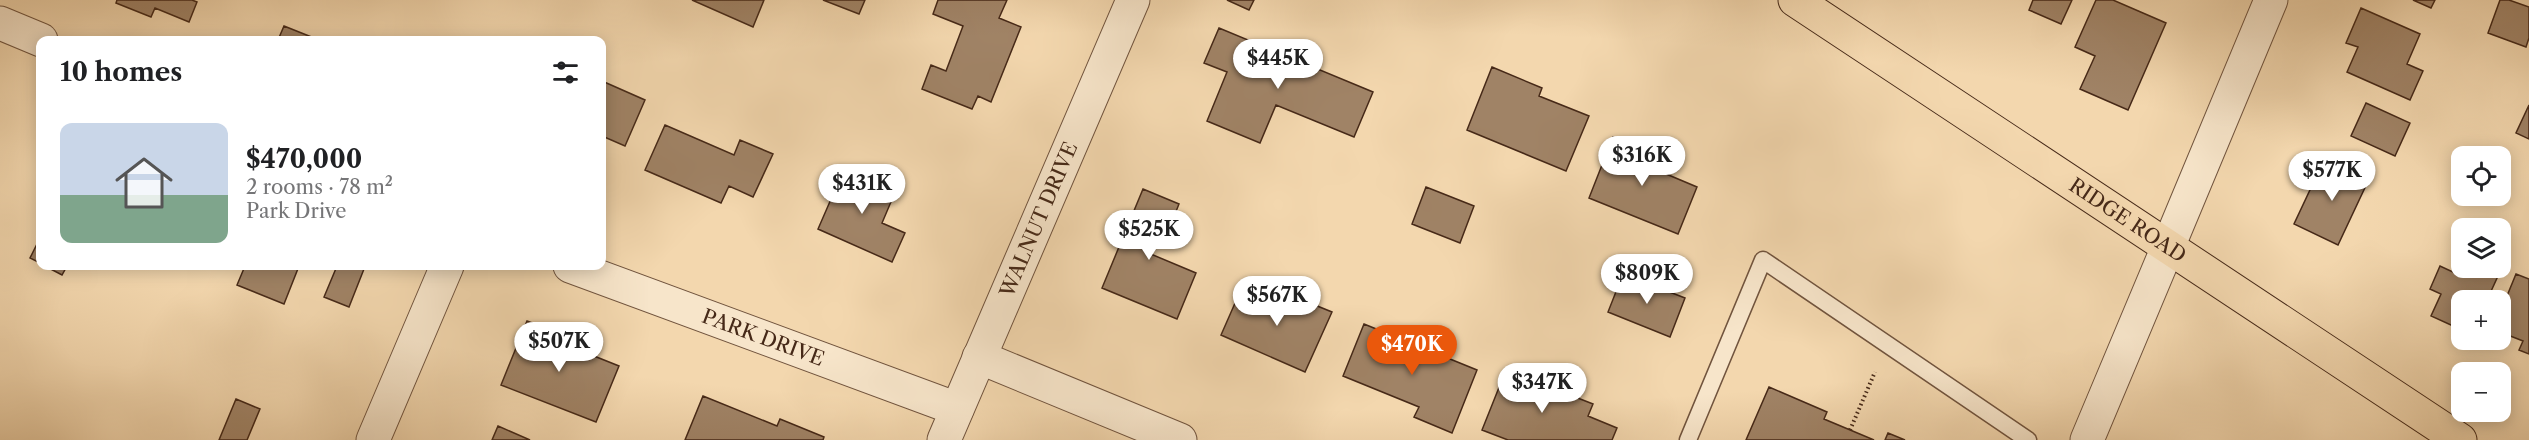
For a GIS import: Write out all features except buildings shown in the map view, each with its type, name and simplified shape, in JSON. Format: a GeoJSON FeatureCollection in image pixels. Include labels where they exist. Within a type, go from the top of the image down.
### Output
{"type":"FeatureCollection","features":[{"type":"Feature","properties":{"kind":"main road","name":"RIDGE ROAD"},"geometry":{"type":"LineString","coordinates":[[1795,0],[2460,440]]}},
{"type":"Feature","properties":{"kind":"street","name":"WALNUT DRIVE"},"geometry":{"type":"LineString","coordinates":[[944,440],[1133,0]]}},
{"type":"Feature","properties":{"kind":"street"},"geometry":{"type":"LineString","coordinates":[[2087,440],[2271,0]]}},
{"type":"Feature","properties":{"kind":"street"},"geometry":{"type":"LineString","coordinates":[[0,23],[36,38]]}},
{"type":"Feature","properties":{"kind":"street"},"geometry":{"type":"LineString","coordinates":[[373,440],[445,270]]}},
{"type":"Feature","properties":{"kind":"street","name":"PARK DRIVE"},"geometry":{"type":"LineString","coordinates":[[581,270],[957,409]]}},
{"type":"Feature","properties":{"kind":"street"},"geometry":{"type":"LineString","coordinates":[[979,357],[1180,440]]}},
{"type":"Feature","properties":{"kind":"lane"},"geometry":{"type":"LineString","coordinates":[[1688,440],[1763,260],[2028,440]]}},
{"type":"Feature","properties":{"kind":"path"},"geometry":{"type":"LineString","coordinates":[[1850,430],[1875,372]]}}]}
